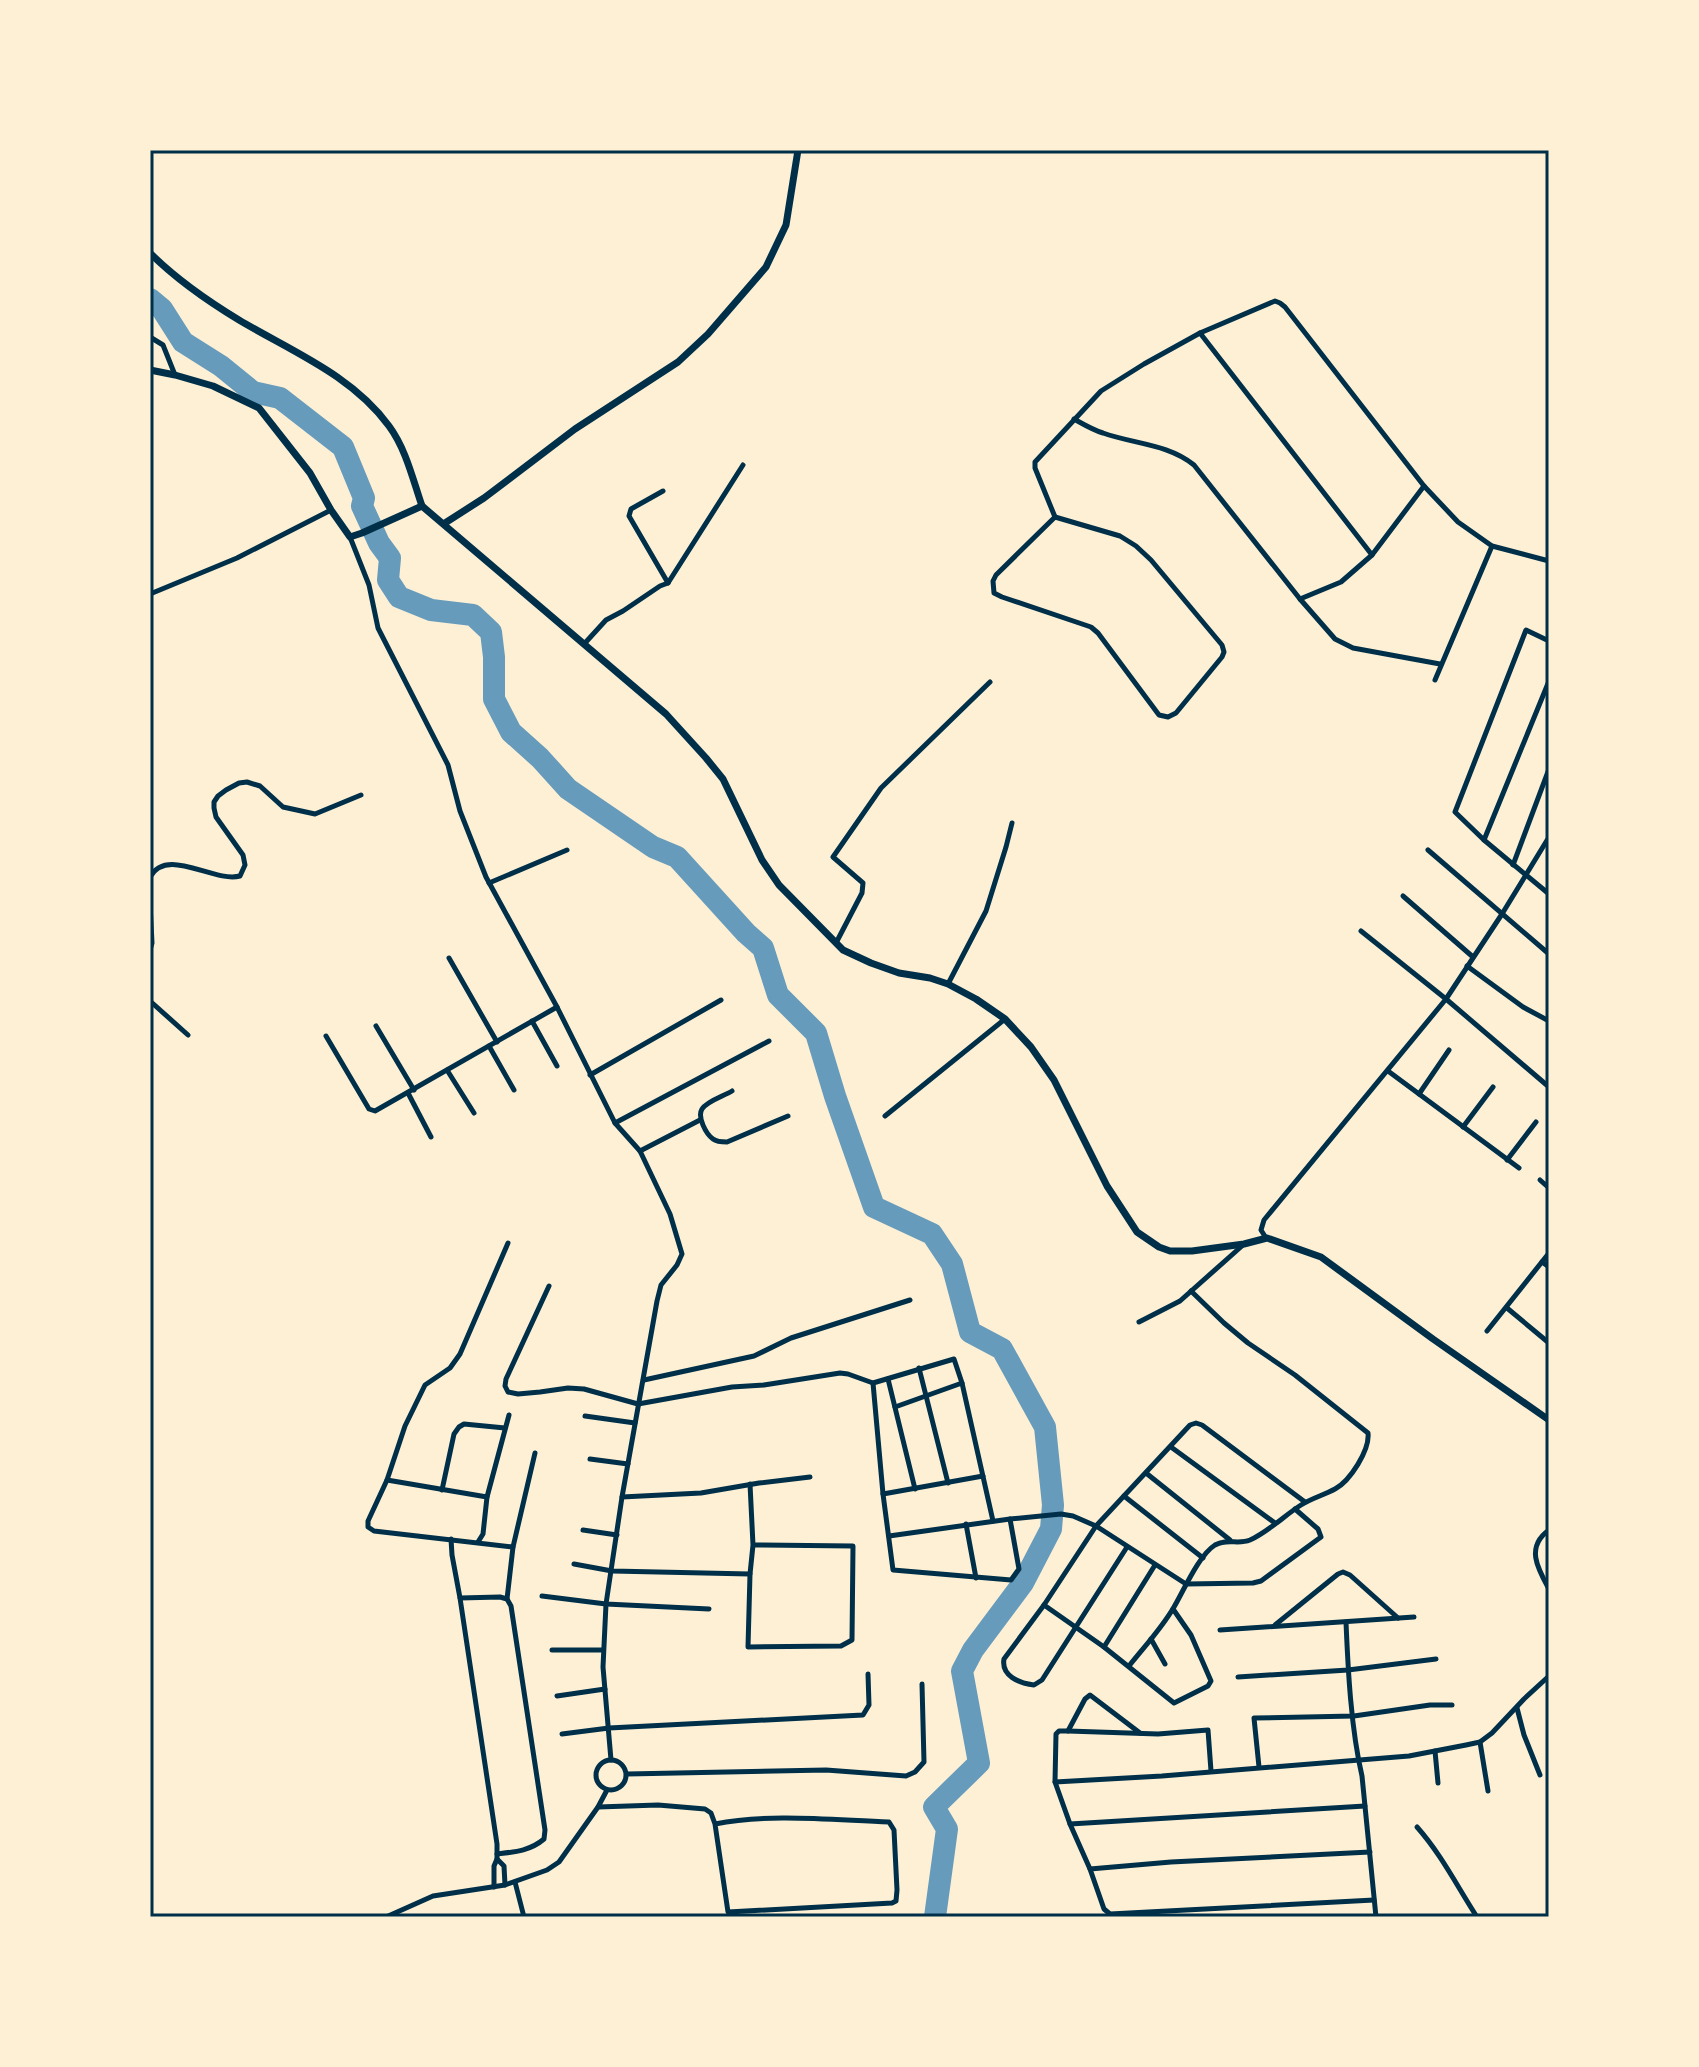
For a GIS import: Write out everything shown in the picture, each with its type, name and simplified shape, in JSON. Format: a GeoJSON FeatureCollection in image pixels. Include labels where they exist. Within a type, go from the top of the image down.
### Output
{"type":"FeatureCollection","features":[{"type":"Feature","properties":{"kind":"street"},"geometry":{"type":"LineString","coordinates":[[445,523],[484,498],[575,429],[678,362],[708,334],[766,267],[786,225],[798,150]]}},
{"type":"Feature","properties":{"kind":"street"},"geometry":{"type":"LineString","coordinates":[[150,253],[175,278],[238,319],[333,373],[366,401],[390,427],[407,462],[422,506],[666,714],[723,779],[762,860],[779,885],[843,950],[899,973],[948,984],[1005,1019],[1031,1047],[1054,1080],[1107,1186],[1137,1232],[1170,1251],[1192,1251],[1267,1238]]}},
{"type":"Feature","properties":{"kind":"street"},"geometry":{"type":"LineString","coordinates":[[1055,517],[1035,462],[1101,391],[1200,333],[1275,301],[1285,307],[1424,486],[1458,522],[1492,546],[1549,561]]}},
{"type":"Feature","properties":{"kind":"street"},"geometry":{"type":"LineString","coordinates":[[1200,333],[1372,555]]}},
{"type":"Feature","properties":{"kind":"street"},"geometry":{"type":"LineString","coordinates":[[150,337],[163,345],[175,375]]}},
{"type":"Feature","properties":{"kind":"street"},"geometry":{"type":"LineString","coordinates":[[150,370],[213,386],[259,408],[310,473],[350,537],[369,585],[378,628],[448,765],[460,811],[489,883],[557,1007],[615,1123],[640,1151],[670,1214],[682,1254],[661,1285],[638,1404],[606,1604],[603,1650],[611,1760]]}},
{"type":"Feature","properties":{"kind":"street"},"geometry":{"type":"LineString","coordinates":[[1074,419],[1102,433],[1164,449],[1194,465],[1335,639],[1353,648],[1440,664]]}},
{"type":"Feature","properties":{"kind":"street"},"geometry":{"type":"LineString","coordinates":[[585,643],[606,620],[668,583],[743,465]]}},
{"type":"Feature","properties":{"kind":"street"},"geometry":{"type":"LineString","coordinates":[[1300,599],[1341,582],[1372,555],[1424,486]]}},
{"type":"Feature","properties":{"kind":"street"},"geometry":{"type":"LineString","coordinates":[[663,491],[631,509],[629,516],[668,583]]}},
{"type":"Feature","properties":{"kind":"street"},"geometry":{"type":"LineString","coordinates":[[350,537],[422,506]]}},
{"type":"Feature","properties":{"kind":"street"},"geometry":{"type":"LineString","coordinates":[[150,594],[237,558],[331,510]]}},
{"type":"Feature","properties":{"kind":"street"},"geometry":{"type":"LineString","coordinates":[[1055,517],[1120,536],[1136,546],[1222,645],[1222,657],[1176,713],[1162,717],[1091,627],[994,593],[992,587],[996,575],[1055,517]]}},
{"type":"Feature","properties":{"kind":"street"},"geometry":{"type":"LineString","coordinates":[[1435,680],[1492,546]]}},
{"type":"Feature","properties":{"kind":"street"},"geometry":{"type":"LineString","coordinates":[[1548,892],[1455,812],[1526,630],[1549,641]]}},
{"type":"Feature","properties":{"kind":"street"},"geometry":{"type":"LineString","coordinates":[[1484,840],[1549,681]]}},
{"type":"Feature","properties":{"kind":"street"},"geometry":{"type":"LineString","coordinates":[[836,943],[862,893],[863,883],[833,857],[881,788],[990,682]]}},
{"type":"Feature","properties":{"kind":"street"},"geometry":{"type":"LineString","coordinates":[[1513,865],[1549,769]]}},
{"type":"Feature","properties":{"kind":"street"},"geometry":{"type":"LineString","coordinates":[[150,877],[158,867],[171,863],[225,878],[240,876],[245,865],[243,855],[216,817],[214,802],[239,783],[260,786],[283,807],[315,814],[361,795]]}},
{"type":"Feature","properties":{"kind":"street"},"geometry":{"type":"LineString","coordinates":[[948,984],[986,911],[1012,823]]}},
{"type":"Feature","properties":{"kind":"street"},"geometry":{"type":"LineString","coordinates":[[1549,837],[1446,999],[1264,1220],[1261,1230],[1267,1238],[1321,1257],[1549,1420]]}},
{"type":"Feature","properties":{"kind":"street"},"geometry":{"type":"LineString","coordinates":[[489,883],[567,850]]}},
{"type":"Feature","properties":{"kind":"street"},"geometry":{"type":"LineString","coordinates":[[1428,850],[1549,954]]}},
{"type":"Feature","properties":{"kind":"street"},"geometry":{"type":"LineString","coordinates":[[1403,896],[1473,957]]}},
{"type":"Feature","properties":{"kind":"street"},"geometry":{"type":"LineString","coordinates":[[150,903],[150,950]]}},
{"type":"Feature","properties":{"kind":"street"},"geometry":{"type":"LineString","coordinates":[[1361,931],[1549,1087]]}},
{"type":"Feature","properties":{"kind":"street"},"geometry":{"type":"LineString","coordinates":[[449,958],[497,1042]]}},
{"type":"Feature","properties":{"kind":"street"},"geometry":{"type":"LineString","coordinates":[[1467,966],[1523,1007],[1549,1021]]}},
{"type":"Feature","properties":{"kind":"street"},"geometry":{"type":"LineString","coordinates":[[590,1075],[721,1000]]}},
{"type":"Feature","properties":{"kind":"street"},"geometry":{"type":"LineString","coordinates":[[150,1001],[188,1035]]}},
{"type":"Feature","properties":{"kind":"street"},"geometry":{"type":"LineString","coordinates":[[326,1036],[369,1109],[378,1110],[557,1007]]}},
{"type":"Feature","properties":{"kind":"street"},"geometry":{"type":"LineString","coordinates":[[885,1116],[1005,1019]]}},
{"type":"Feature","properties":{"kind":"street"},"geometry":{"type":"LineString","coordinates":[[532,1021],[557,1066]]}},
{"type":"Feature","properties":{"kind":"street"},"geometry":{"type":"LineString","coordinates":[[376,1026],[411,1091],[431,1137]]}},
{"type":"Feature","properties":{"kind":"street"},"geometry":{"type":"LineString","coordinates":[[615,1123],[769,1041]]}},
{"type":"Feature","properties":{"kind":"street"},"geometry":{"type":"LineString","coordinates":[[489,1046],[514,1090]]}},
{"type":"Feature","properties":{"kind":"street"},"geometry":{"type":"LineString","coordinates":[[1419,1094],[1449,1050]]}},
{"type":"Feature","properties":{"kind":"street"},"geometry":{"type":"LineString","coordinates":[[447,1070],[474,1113]]}},
{"type":"Feature","properties":{"kind":"street"},"geometry":{"type":"LineString","coordinates":[[1388,1071],[1519,1168]]}},
{"type":"Feature","properties":{"kind":"street"},"geometry":{"type":"LineString","coordinates":[[1463,1127],[1493,1087]]}},
{"type":"Feature","properties":{"kind":"street"},"geometry":{"type":"LineString","coordinates":[[732,1091],[703,1107],[700,1120],[718,1142],[727,1142],[788,1116]]}},
{"type":"Feature","properties":{"kind":"street"},"geometry":{"type":"LineString","coordinates":[[640,1151],[700,1120]]}},
{"type":"Feature","properties":{"kind":"street"},"geometry":{"type":"LineString","coordinates":[[1507,1160],[1536,1122]]}},
{"type":"Feature","properties":{"kind":"street"},"geometry":{"type":"LineString","coordinates":[[1540,1180],[1549,1188]]}},
{"type":"Feature","properties":{"kind":"street"},"geometry":{"type":"LineString","coordinates":[[508,1243],[460,1354],[450,1368],[425,1385],[405,1426],[368,1527],[374,1531],[513,1547]]}},
{"type":"Feature","properties":{"kind":"street"},"geometry":{"type":"LineString","coordinates":[[1139,1322],[1180,1301],[1244,1244]]}},
{"type":"Feature","properties":{"kind":"street"},"geometry":{"type":"LineString","coordinates":[[1487,1331],[1549,1253]]}},
{"type":"Feature","properties":{"kind":"street"},"geometry":{"type":"LineString","coordinates":[[1542,1262],[1549,1267]]}},
{"type":"Feature","properties":{"kind":"street"},"geometry":{"type":"LineString","coordinates":[[549,1286],[506,1379],[508,1392],[518,1394],[576,1389],[638,1404],[732,1387],[840,1373],[873,1383],[954,1359],[993,1521]]}},
{"type":"Feature","properties":{"kind":"street"},"geometry":{"type":"LineString","coordinates":[[1146,1473],[1231,1540],[1241,1543],[1253,1539],[1305,1502],[1343,1484],[1369,1442],[1368,1433],[1295,1375],[1248,1343],[1191,1291]]}},
{"type":"Feature","properties":{"kind":"street"},"geometry":{"type":"LineString","coordinates":[[644,1380],[754,1356],[791,1338],[910,1300]]}},
{"type":"Feature","properties":{"kind":"street"},"geometry":{"type":"LineString","coordinates":[[1506,1308],[1549,1343]]}},
{"type":"Feature","properties":{"kind":"street"},"geometry":{"type":"LineString","coordinates":[[919,1368],[948,1483]]}},
{"type":"Feature","properties":{"kind":"street"},"geometry":{"type":"LineString","coordinates":[[888,1379],[915,1489]]}},
{"type":"Feature","properties":{"kind":"street"},"geometry":{"type":"LineString","coordinates":[[873,1383],[893,1570],[1011,1580],[1019,1566],[1010,1519]]}},
{"type":"Feature","properties":{"kind":"street"},"geometry":{"type":"LineString","coordinates":[[895,1407],[962,1383]]}},
{"type":"Feature","properties":{"kind":"street"},"geometry":{"type":"LineString","coordinates":[[478,1542],[483,1534],[487,1497],[509,1415]]}},
{"type":"Feature","properties":{"kind":"street"},"geometry":{"type":"LineString","coordinates":[[585,1416],[635,1423]]}},
{"type":"Feature","properties":{"kind":"street"},"geometry":{"type":"LineString","coordinates":[[442,1490],[454,1434],[459,1427],[464,1424],[505,1428]]}},
{"type":"Feature","properties":{"kind":"street"},"geometry":{"type":"LineString","coordinates":[[1127,1547],[1042,1680],[1034,1685],[1019,1682],[1006,1672],[1004,1659],[1096,1526],[1190,1425],[1202,1425],[1305,1502]]}},
{"type":"Feature","properties":{"kind":"street"},"geometry":{"type":"LineString","coordinates":[[1171,1447],[1275,1523]]}},
{"type":"Feature","properties":{"kind":"street"},"geometry":{"type":"LineString","coordinates":[[497,1857],[537,1845],[544,1839],[545,1830],[511,1606],[507,1599],[513,1547],[535,1453]]}},
{"type":"Feature","properties":{"kind":"street"},"geometry":{"type":"LineString","coordinates":[[590,1459],[628,1464]]}},
{"type":"Feature","properties":{"kind":"street"},"geometry":{"type":"LineString","coordinates":[[883,1494],[983,1476]]}},
{"type":"Feature","properties":{"kind":"street"},"geometry":{"type":"LineString","coordinates":[[622,1497],[701,1493],[810,1477]]}},
{"type":"Feature","properties":{"kind":"street"},"geometry":{"type":"LineString","coordinates":[[387,1480],[487,1497]]}},
{"type":"Feature","properties":{"kind":"street"},"geometry":{"type":"LineString","coordinates":[[750,1484],[753,1545],[748,1647],[841,1646],[852,1640],[853,1546],[753,1545]]}},
{"type":"Feature","properties":{"kind":"street"},"geometry":{"type":"LineString","coordinates":[[1124,1496],[1203,1558]]}},
{"type":"Feature","properties":{"kind":"street"},"geometry":{"type":"LineString","coordinates":[[889,1536],[1061,1514],[1096,1526],[1186,1584],[1253,1583],[1261,1581],[1321,1537],[1318,1529],[1295,1509]]}},
{"type":"Feature","properties":{"kind":"street"},"geometry":{"type":"LineString","coordinates":[[966,1524],[976,1578]]}},
{"type":"Feature","properties":{"kind":"street"},"geometry":{"type":"LineString","coordinates":[[583,1530],[617,1535]]}},
{"type":"Feature","properties":{"kind":"street"},"geometry":{"type":"LineString","coordinates":[[1549,1530],[1541,1536],[1535,1549],[1535,1560],[1549,1589]]}},
{"type":"Feature","properties":{"kind":"street"},"geometry":{"type":"LineString","coordinates":[[451,1539],[497,1857],[494,1887]]}},
{"type":"Feature","properties":{"kind":"street"},"geometry":{"type":"LineString","coordinates":[[1129,1666],[1173,1609],[1211,1548],[1231,1540]]}},
{"type":"Feature","properties":{"kind":"street"},"geometry":{"type":"LineString","coordinates":[[574,1564],[612,1571],[750,1574]]}},
{"type":"Feature","properties":{"kind":"street"},"geometry":{"type":"LineString","coordinates":[[1104,1647],[1155,1565]]}},
{"type":"Feature","properties":{"kind":"street"},"geometry":{"type":"LineString","coordinates":[[1273,1626],[1343,1572],[1399,1618]]}},
{"type":"Feature","properties":{"kind":"street"},"geometry":{"type":"LineString","coordinates":[[542,1596],[606,1604],[709,1609]]}},
{"type":"Feature","properties":{"kind":"street"},"geometry":{"type":"LineString","coordinates":[[460,1598],[507,1599]]}},
{"type":"Feature","properties":{"kind":"street"},"geometry":{"type":"LineString","coordinates":[[1044,1605],[1104,1647],[1174,1703],[1208,1686],[1211,1678],[1191,1635],[1173,1609]]}},
{"type":"Feature","properties":{"kind":"street"},"geometry":{"type":"LineString","coordinates":[[1220,1630],[1414,1617]]}},
{"type":"Feature","properties":{"kind":"street"},"geometry":{"type":"LineString","coordinates":[[1346,1622],[1348,1670],[1376,1917]]}},
{"type":"Feature","properties":{"kind":"street"},"geometry":{"type":"LineString","coordinates":[[1151,1639],[1165,1664]]}},
{"type":"Feature","properties":{"kind":"street"},"geometry":{"type":"LineString","coordinates":[[552,1650],[603,1650]]}},
{"type":"Feature","properties":{"kind":"street"},"geometry":{"type":"LineString","coordinates":[[1238,1677],[1348,1670],[1436,1659]]}},
{"type":"Feature","properties":{"kind":"street"},"geometry":{"type":"LineString","coordinates":[[562,1734],[609,1728],[863,1715],[869,1705],[868,1674]]}},
{"type":"Feature","properties":{"kind":"street"},"geometry":{"type":"LineString","coordinates":[[1055,1782],[1409,1756],[1480,1742],[1549,1676]]}},
{"type":"Feature","properties":{"kind":"street"},"geometry":{"type":"LineString","coordinates":[[627,1774],[826,1770],[906,1776],[924,1762],[922,1684]]}},
{"type":"Feature","properties":{"kind":"street"},"geometry":{"type":"LineString","coordinates":[[557,1696],[605,1689]]}},
{"type":"Feature","properties":{"kind":"street"},"geometry":{"type":"LineString","coordinates":[[1068,1731],[1090,1695],[1141,1734]]}},
{"type":"Feature","properties":{"kind":"street"},"geometry":{"type":"LineString","coordinates":[[1259,1767],[1254,1718],[1354,1716],[1430,1705],[1452,1705]]}},
{"type":"Feature","properties":{"kind":"street"},"geometry":{"type":"LineString","coordinates":[[1517,1707],[1540,1775]]}},
{"type":"Feature","properties":{"kind":"street"},"geometry":{"type":"LineString","coordinates":[[1211,1771],[1208,1730],[1141,1734],[1059,1731],[1056,1734],[1055,1782],[1104,1909],[1110,1914],[1374,1900]]}},
{"type":"Feature","properties":{"kind":"street"},"geometry":{"type":"LineString","coordinates":[[1480,1742],[1488,1791]]}},
{"type":"Feature","properties":{"kind":"street"},"geometry":{"type":"LineString","coordinates":[[1435,1751],[1438,1783]]}},
{"type":"Feature","properties":{"kind":"street"},"geometry":{"type":"LineString","coordinates":[[611,1760],[619,1761],[627,1774],[624,1783],[617,1789],[607,1790],[596,1777],[597,1769],[603,1762],[611,1760]]}},
{"type":"Feature","properties":{"kind":"street"},"geometry":{"type":"LineString","coordinates":[[386,1917],[433,1896],[505,1885],[547,1870],[559,1862],[607,1790]]}},
{"type":"Feature","properties":{"kind":"street"},"geometry":{"type":"LineString","coordinates":[[598,1807],[658,1805],[705,1809],[711,1813],[728,1912],[896,1901],[894,1830],[889,1822],[772,1818],[715,1824]]}},
{"type":"Feature","properties":{"kind":"street"},"geometry":{"type":"LineString","coordinates":[[1070,1824],[1365,1806]]}},
{"type":"Feature","properties":{"kind":"street"},"geometry":{"type":"LineString","coordinates":[[1417,1827],[1436,1850],[1477,1917]]}},
{"type":"Feature","properties":{"kind":"street"},"geometry":{"type":"LineString","coordinates":[[1090,1869],[1370,1852]]}},
{"type":"Feature","properties":{"kind":"street"},"geometry":{"type":"LineString","coordinates":[[497,1857],[504,1866],[505,1885]]}},
{"type":"Feature","properties":{"kind":"street"},"geometry":{"type":"LineString","coordinates":[[515,1882],[524,1917]]}},
{"type":"Feature","properties":{"kind":"waterway"},"geometry":{"type":"LineString","coordinates":[[150,299],[162,309],[183,342],[221,366],[253,392],[280,398],[343,447],[364,498],[362,506],[379,543],[390,558],[388,580],[399,597],[431,610],[473,615],[491,632],[494,699],[511,732],[568,789],[653,847],[677,857],[763,948],[778,995],[816,1033],[874,1207],[932,1234],[952,1264],[970,1332],[1002,1349],[1045,1427],[1053,1505],[1051,1529],[1023,1583],[973,1650],[962,1671],[979,1763],[934,1807],[947,1829],[935,1917]]}}]}
